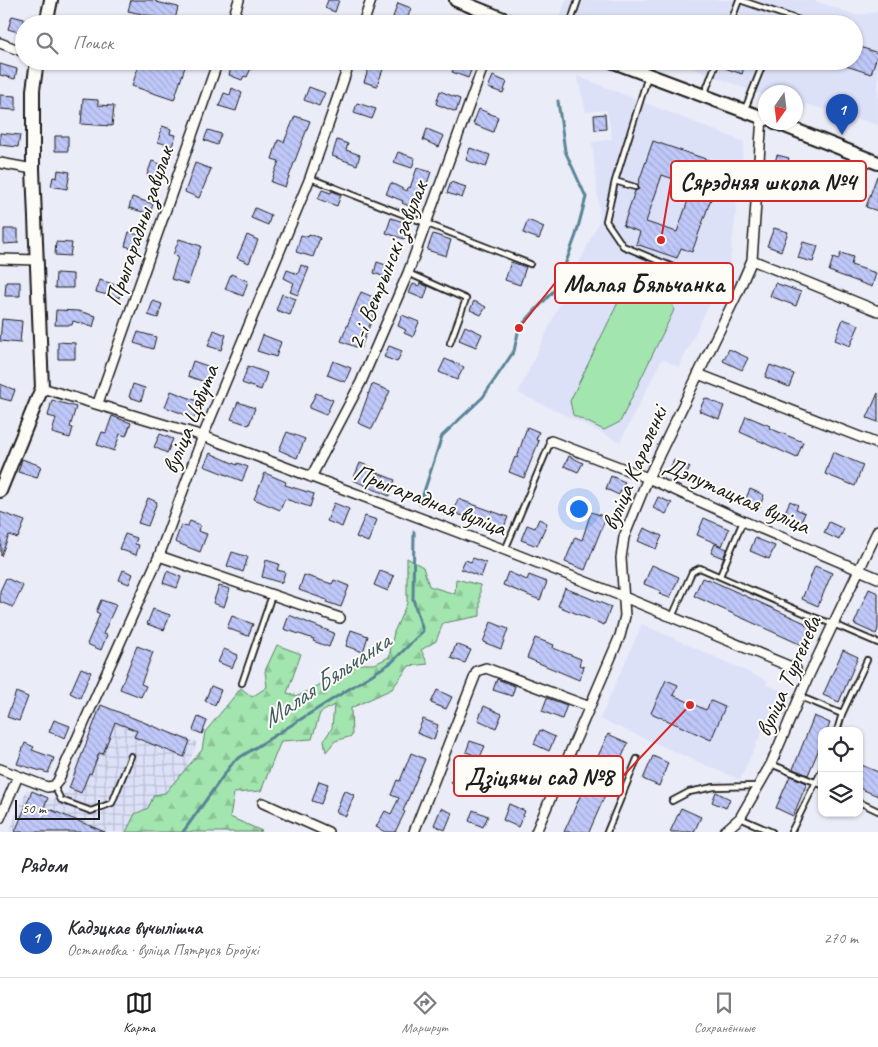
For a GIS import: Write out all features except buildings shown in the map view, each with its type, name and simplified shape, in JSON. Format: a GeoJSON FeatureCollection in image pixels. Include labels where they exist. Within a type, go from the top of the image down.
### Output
{"type":"FeatureCollection","features":[{"type":"Feature","properties":{"kind":"street"},"geometry":{"type":"LineString","coordinates":[[48,15],[52,0]]}},
{"type":"Feature","properties":{"kind":"street"},"geometry":{"type":"LineString","coordinates":[[234,15],[240,0]]}},
{"type":"Feature","properties":{"kind":"street"},"geometry":{"type":"LineString","coordinates":[[366,15],[371,0]]}},
{"type":"Feature","properties":{"kind":"street"},"geometry":{"type":"LineString","coordinates":[[456,0],[487,15]]}},
{"type":"Feature","properties":{"kind":"street"},"geometry":{"type":"LineString","coordinates":[[0,44],[15,49]]}},
{"type":"Feature","properties":{"kind":"street"},"geometry":{"type":"LineString","coordinates":[[0,491],[42,388],[33,169],[33,90],[36,70]]}},
{"type":"Feature","properties":{"kind":"street","name":"Прыгарадны завулак"},"geometry":{"type":"LineString","coordinates":[[98,403],[215,70]]}},
{"type":"Feature","properties":{"kind":"street","name":"вуліца Цябута"},"geometry":{"type":"LineString","coordinates":[[54,786],[105,679],[159,556],[203,436],[310,178],[347,70]]}},
{"type":"Feature","properties":{"kind":"street","name":"2-і Ветрынскі завулак"},"geometry":{"type":"LineString","coordinates":[[311,477],[361,382],[408,273],[482,70]]}},
{"type":"Feature","properties":{"kind":"street"},"geometry":{"type":"LineString","coordinates":[[633,70],[758,116]]}},
{"type":"Feature","properties":{"kind":"street","name":"вуліца Караленкі"},"geometry":{"type":"LineString","coordinates":[[536,832],[620,636],[625,616],[621,558],[624,537],[648,478],[752,260],[763,130]]}},
{"type":"Feature","properties":{"kind":"street"},"geometry":{"type":"LineString","coordinates":[[795,130],[878,163]]}},
{"type":"Feature","properties":{"kind":"street"},"geometry":{"type":"LineString","coordinates":[[0,163],[33,169]]}},
{"type":"Feature","properties":{"kind":"street"},"geometry":{"type":"LineString","coordinates":[[0,259],[38,260]]}},
{"type":"Feature","properties":{"kind":"street"},"geometry":{"type":"LineString","coordinates":[[752,260],[878,311]]}},
{"type":"Feature","properties":{"kind":"street"},"geometry":{"type":"LineString","coordinates":[[698,374],[878,444]]}},
{"type":"Feature","properties":{"kind":"street","name":"Прыгарадная вуліца"},"geometry":{"type":"LineString","coordinates":[[42,388],[98,403],[203,436],[505,550],[624,597],[796,669]]}},
{"type":"Feature","properties":{"kind":"street","name":"Дэпутацкая вуліца"},"geometry":{"type":"LineString","coordinates":[[551,441],[648,478],[743,521],[878,578]]}},
{"type":"Feature","properties":{"kind":"street","name":"вуліца Тургенева"},"geometry":{"type":"LineString","coordinates":[[724,832],[740,818],[771,764],[858,569],[878,530]]}},
{"type":"Feature","properties":{"kind":"street"},"geometry":{"type":"LineString","coordinates":[[159,556],[340,618]]}},
{"type":"Feature","properties":{"kind":"street"},"geometry":{"type":"LineString","coordinates":[[414,832],[477,671],[486,668],[590,707]]}},
{"type":"Feature","properties":{"kind":"street"},"geometry":{"type":"LineString","coordinates":[[0,769],[47,787],[54,786]]}},
{"type":"Feature","properties":{"kind":"street"},"geometry":{"type":"LineString","coordinates":[[0,818],[18,776]]}},
{"type":"Feature","properties":{"kind":"street"},"geometry":{"type":"LineString","coordinates":[[263,804],[328,832]]}},
{"type":"Feature","properties":{"kind":"lane"},"geometry":{"type":"LineString","coordinates":[[573,15],[578,0]]}},
{"type":"Feature","properties":{"kind":"lane"},"geometry":{"type":"LineString","coordinates":[[734,15],[740,0],[784,15]]}},
{"type":"Feature","properties":{"kind":"lane"},"geometry":{"type":"LineString","coordinates":[[704,96],[714,70]]}},
{"type":"Feature","properties":{"kind":"lane"},"geometry":{"type":"LineString","coordinates":[[744,110],[761,70]]}},
{"type":"Feature","properties":{"kind":"lane"},"geometry":{"type":"LineString","coordinates":[[648,76],[615,180],[606,221],[623,246],[673,267]]}},
{"type":"Feature","properties":{"kind":"lane"},"geometry":{"type":"LineString","coordinates":[[310,178],[530,264]]}},
{"type":"Feature","properties":{"kind":"lane"},"geometry":{"type":"LineString","coordinates":[[615,180],[635,188]]}},
{"type":"Feature","properties":{"kind":"lane"},"geometry":{"type":"LineString","coordinates":[[408,273],[466,299],[450,343]]}},
{"type":"Feature","properties":{"kind":"lane"},"geometry":{"type":"LineString","coordinates":[[505,550],[551,441]]}},
{"type":"Feature","properties":{"kind":"lane"},"geometry":{"type":"LineString","coordinates":[[720,576],[743,521]]}},
{"type":"Feature","properties":{"kind":"lane"},"geometry":{"type":"LineString","coordinates":[[672,617],[692,572],[700,568],[878,643]]}},
{"type":"Feature","properties":{"kind":"lane"},"geometry":{"type":"LineString","coordinates":[[242,683],[272,595]]}},
{"type":"Feature","properties":{"kind":"lane"},"geometry":{"type":"LineString","coordinates":[[838,727],[866,660]]}},
{"type":"Feature","properties":{"kind":"lane"},"geometry":{"type":"LineString","coordinates":[[801,697],[842,714]]}},
{"type":"Feature","properties":{"kind":"lane"},"geometry":{"type":"LineString","coordinates":[[54,786],[61,800],[91,811],[112,802],[131,756]]}},
{"type":"Feature","properties":{"kind":"lane"},"geometry":{"type":"LineString","coordinates":[[607,832],[637,759]]}},
{"type":"Feature","properties":{"kind":"lane"},"geometry":{"type":"LineString","coordinates":[[771,764],[816,783]]}},
{"type":"Feature","properties":{"kind":"lane"},"geometry":{"type":"LineString","coordinates":[[791,832],[821,772]]}},
{"type":"Feature","properties":{"kind":"lane"},"geometry":{"type":"LineString","coordinates":[[672,801],[689,792],[714,787],[759,786]]}},
{"type":"Feature","properties":{"kind":"lane"},"geometry":{"type":"LineString","coordinates":[[863,804],[878,811]]}},
{"type":"Feature","properties":{"kind":"lane"},"geometry":{"type":"LineString","coordinates":[[740,818],[772,832]]}},
{"type":"Feature","properties":{"kind":"shaded area"},"geometry":{"type":"Polygon","coordinates":[[[566,0],[812,0],[856,15],[561,15],[566,0]]]}},
{"type":"Feature","properties":{"kind":"shaded area"},"geometry":{"type":"Polygon","coordinates":[[[878,12],[878,125],[806,104],[804,111],[803,85],[758,85],[758,93],[697,70],[863,70],[863,15],[856,15],[878,12]]]}},
{"type":"Feature","properties":{"kind":"shaded area"},"geometry":{"type":"Polygon","coordinates":[[[577,76],[744,142],[730,262],[679,367],[662,359],[620,442],[518,393],[600,219],[592,142],[612,139],[607,110],[586,112],[577,76]]]}},
{"type":"Feature","properties":{"kind":"shaded area"},"geometry":{"type":"Polygon","coordinates":[[[642,624],[768,681],[766,685],[781,690],[740,780],[600,719],[642,624]]]}},
{"type":"Feature","properties":{"kind":"shaded area"},"geometry":{"type":"Polygon","coordinates":[[[101,705],[197,742],[173,804],[134,832],[9,832],[27,789],[52,799],[67,793],[101,705]]]}},
{"type":"Feature","properties":{"kind":"green space"},"geometry":{"type":"Polygon","coordinates":[[[644,282],[670,295],[674,310],[620,422],[604,430],[573,415],[570,401],[625,288],[644,282]]]}},
{"type":"Feature","properties":{"kind":"green space"},"geometry":{"type":"Polygon","coordinates":[[[407,558],[423,567],[429,586],[455,594],[456,579],[480,585],[480,616],[443,623],[436,641],[421,650],[428,664],[409,666],[392,689],[351,708],[352,736],[335,741],[326,752],[324,740],[332,728],[334,705],[320,713],[312,739],[281,741],[261,791],[234,793],[230,817],[262,831],[126,832],[135,814],[148,808],[154,795],[165,793],[202,750],[205,732],[241,688],[252,697],[267,687],[265,671],[277,645],[301,654],[287,693],[298,696],[360,664],[375,664],[389,657],[394,632],[407,603],[407,558]]]}},
{"type":"Feature","properties":{"kind":"waterway","name":"Малая Бяльчанка"},"geometry":{"type":"LineString","coordinates":[[420,504],[442,436],[483,397],[514,351],[519,328],[557,287],[576,235],[586,197],[565,151],[558,101]]}},
{"type":"Feature","properties":{"kind":"waterway","name":"Малая Бяльчанка"},"geometry":{"type":"LineString","coordinates":[[183,832],[234,761],[392,662],[423,631],[413,599],[414,532]]}},
{"type":"Feature","properties":{"kind":"place","name":"Кадэцкае вучылішча"},"geometry":{"type":"Point","coordinates":[842,135]}},
{"type":"Feature","properties":{"kind":"place","name":"Сярэдняя школа №4"},"geometry":{"type":"Point","coordinates":[661,240]}},
{"type":"Feature","properties":{"kind":"place","name":"Малая Бяльчанка"},"geometry":{"type":"Point","coordinates":[519,328]}},
{"type":"Feature","properties":{"kind":"place","name":"Дзіцячы сад №8"},"geometry":{"type":"Point","coordinates":[690,705]}}]}
